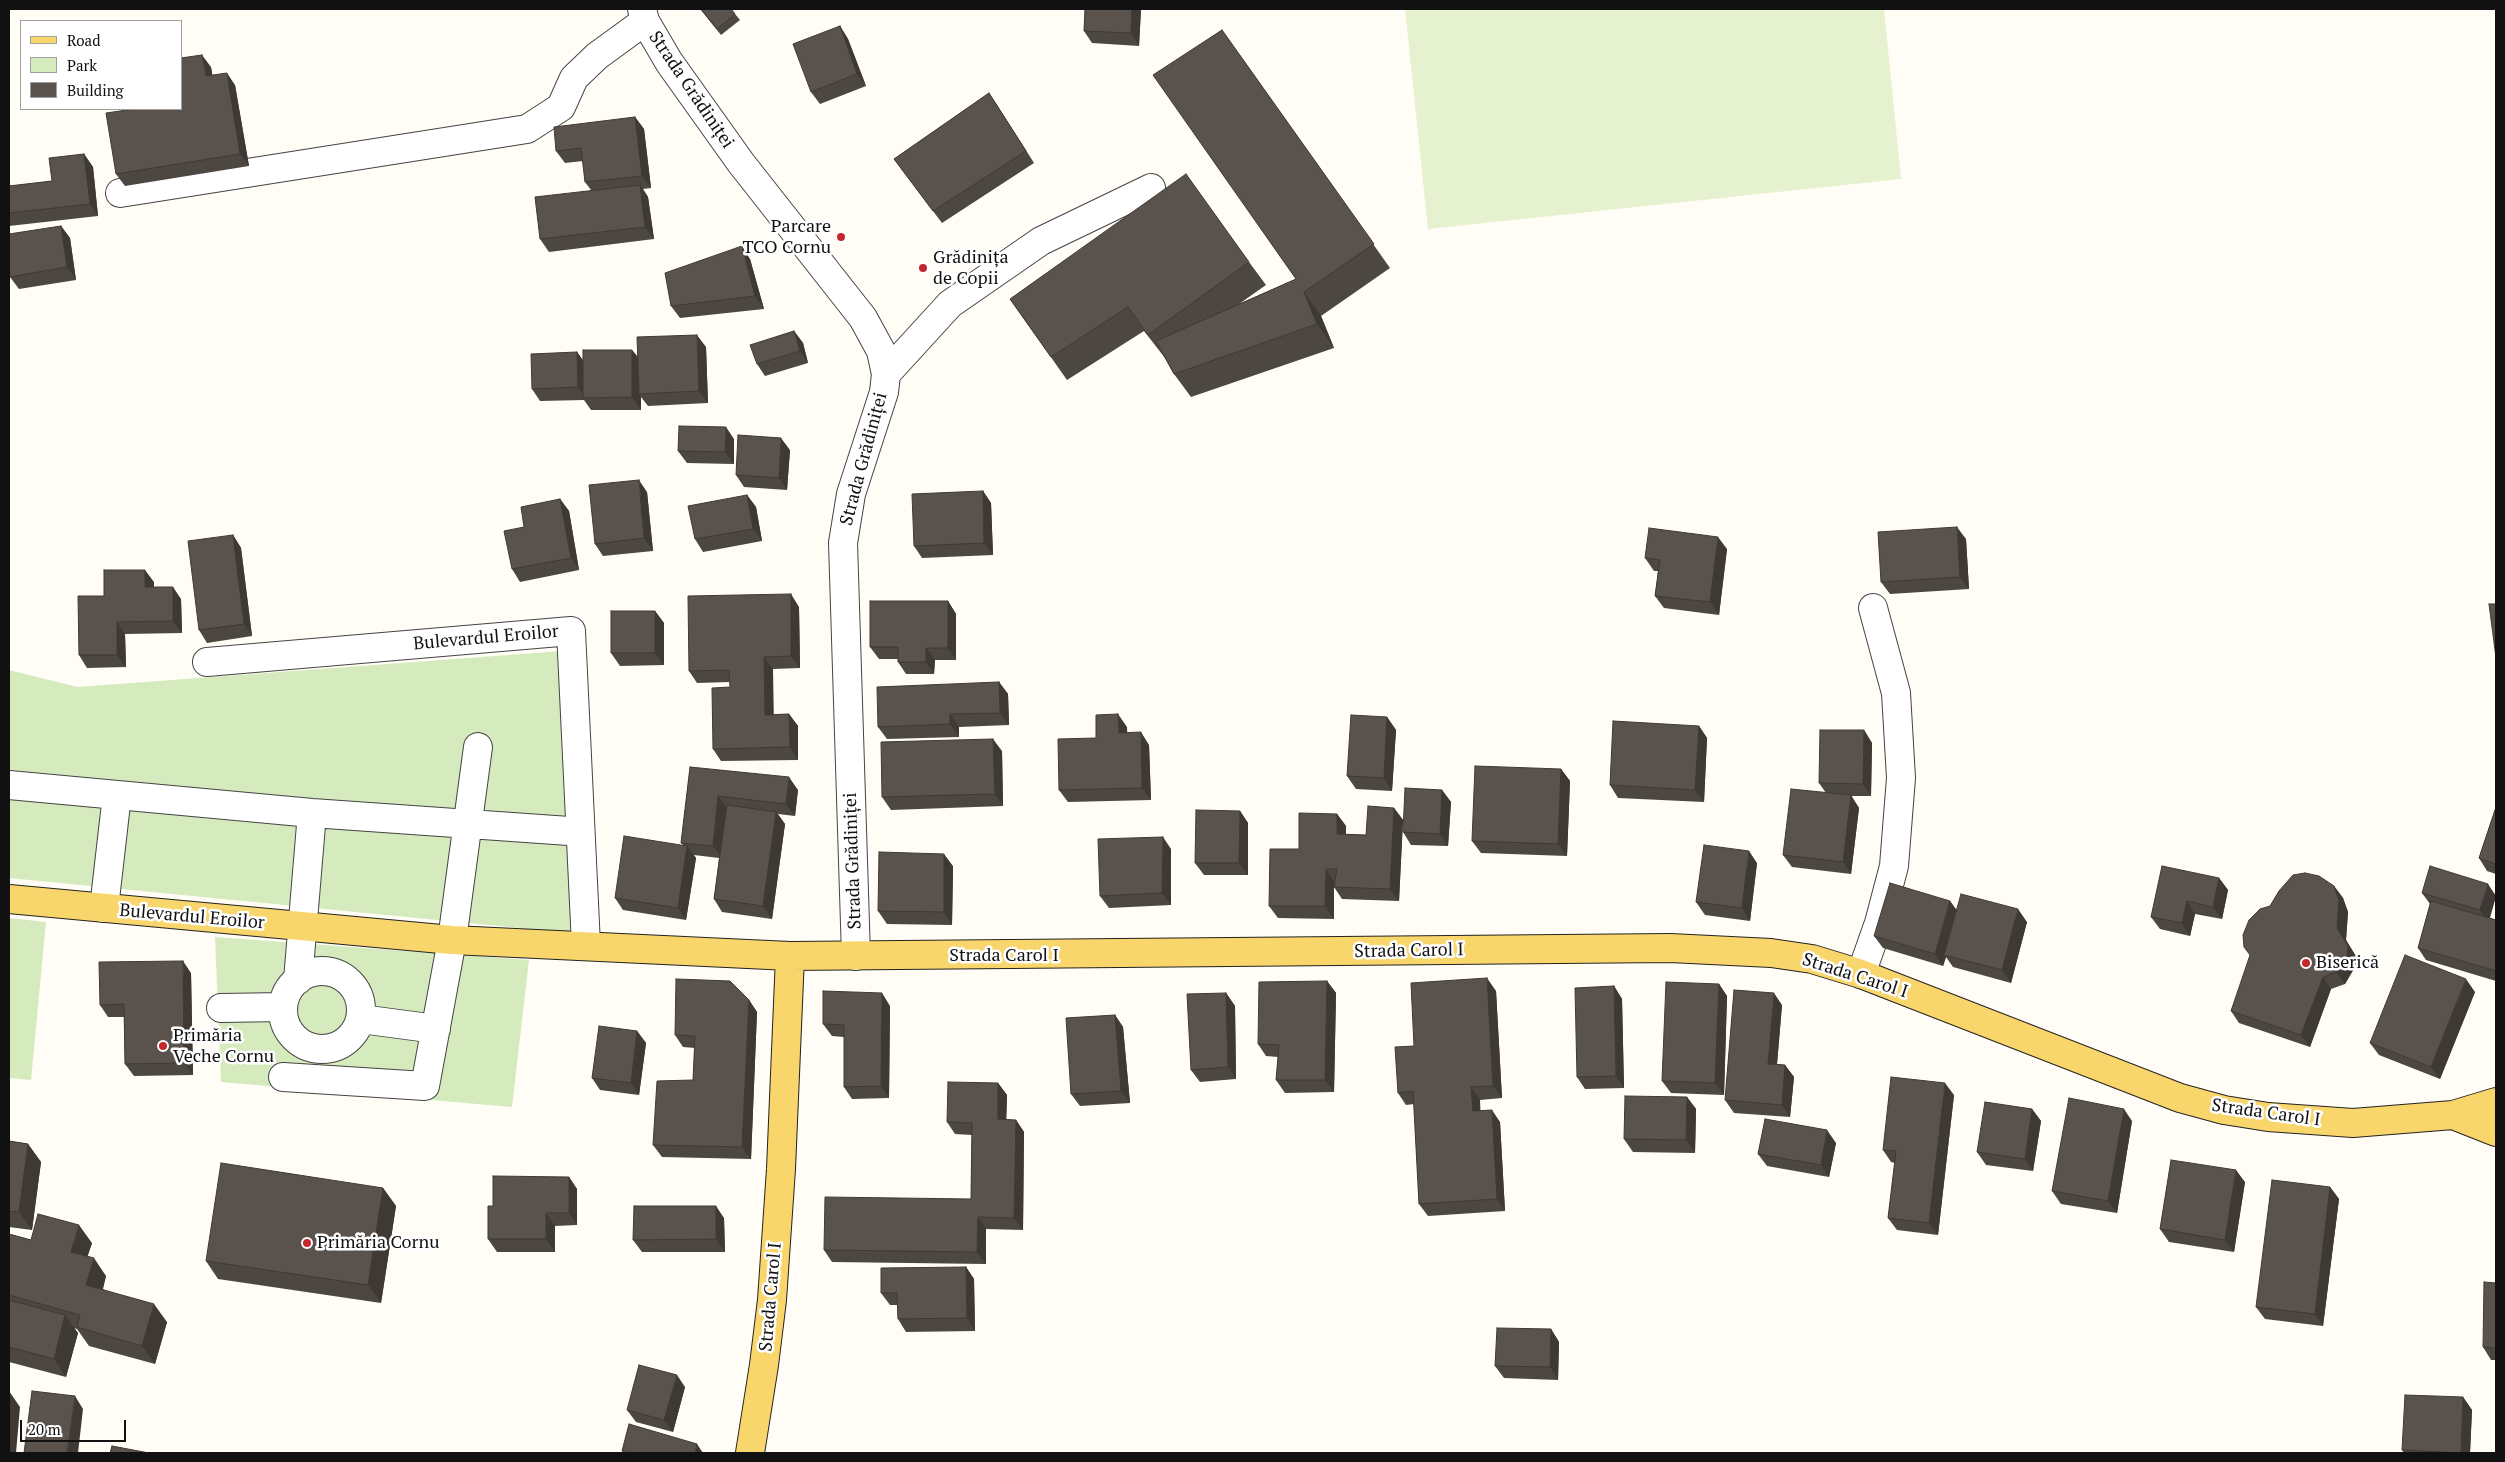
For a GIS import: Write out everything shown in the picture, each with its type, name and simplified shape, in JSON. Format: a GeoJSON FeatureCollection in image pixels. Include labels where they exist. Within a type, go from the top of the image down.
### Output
{"type":"FeatureCollection","features":[{"type":"Feature","properties":{"kind":"main road","name":"Bulevardul Eroilor"},"geometry":{"type":"LineString","coordinates":[[9,899],[452,940],[790,956]]}},
{"type":"Feature","properties":{"kind":"main road","name":"Strada Carol I"},"geometry":{"type":"LineString","coordinates":[[750,1453],[772,1300],[781,1169],[790,956],[1670,948],[1771,953],[1812,959],[1861,974],[2180,1098],[2224,1110],[2268,1117],[2353,1123],[2453,1115],[2496,1102]]}},
{"type":"Feature","properties":{"kind":"main road"},"geometry":{"type":"LineString","coordinates":[[2453,1115],[2496,1088]]}},
{"type":"Feature","properties":{"kind":"main road"},"geometry":{"type":"LineString","coordinates":[[2453,1115],[2496,1132]]}},
{"type":"Feature","properties":{"kind":"street"},"geometry":{"type":"LineString","coordinates":[[120,193],[526,129],[561,107],[574,78],[644,15]]}},
{"type":"Feature","properties":{"kind":"street","name":"Strada Grădiniței"},"geometry":{"type":"LineString","coordinates":[[644,15],[669,62],[741,163],[863,318],[881,351],[886,374],[880,405],[851,494],[843,543],[856,956]]}},
{"type":"Feature","properties":{"kind":"street"},"geometry":{"type":"LineString","coordinates":[[886,374],[950,304],[1041,241],[1151,188]]}},
{"type":"Feature","properties":{"kind":"street"},"geometry":{"type":"LineString","coordinates":[[1861,974],[1879,923],[1894,866],[1902,778],[1896,693],[1873,608]]}},
{"type":"Feature","properties":{"kind":"street","name":"Bulevardul Eroilor"},"geometry":{"type":"LineString","coordinates":[[207,662],[571,631],[586,945]]}},
{"type":"Feature","properties":{"kind":"street"},"geometry":{"type":"LineString","coordinates":[[283,1077],[425,1086],[452,940],[478,747]]}},
{"type":"Feature","properties":{"kind":"street"},"geometry":{"type":"LineString","coordinates":[[9,785],[312,813],[468,822],[570,831]]}},
{"type":"Feature","properties":{"kind":"street"},"geometry":{"type":"LineString","coordinates":[[104,908],[117,794]]}},
{"type":"Feature","properties":{"kind":"street"},"geometry":{"type":"LineString","coordinates":[[298,980],[312,813]]}},
{"type":"Feature","properties":{"kind":"street"},"geometry":{"type":"LineString","coordinates":[[327,971],[342,976],[353,985],[358,994],[361,1018],[355,1031],[347,1040],[335,1047],[321,1049],[308,1047],[290,1033],[284,1020],[284,1007],[289,990],[298,980],[313,972],[327,971]]}},
{"type":"Feature","properties":{"kind":"street"},"geometry":{"type":"LineString","coordinates":[[221,1008],[284,1007]]}},
{"type":"Feature","properties":{"kind":"street"},"geometry":{"type":"LineString","coordinates":[[361,1018],[436,1029]]}},
{"type":"Feature","properties":{"kind":"green space"},"geometry":{"type":"Polygon","coordinates":[[[1405,9],[1884,9],[1901,179],[1428,229],[1405,9]]]}},
{"type":"Feature","properties":{"kind":"green space"},"geometry":{"type":"Polygon","coordinates":[[[562,651],[580,934],[9,878],[9,670],[78,687],[562,651]]]}},
{"type":"Feature","properties":{"kind":"green space"},"geometry":{"type":"Polygon","coordinates":[[[9,918],[46,922],[31,1080],[9,1078],[9,918]]]}},
{"type":"Feature","properties":{"kind":"green space"},"geometry":{"type":"Polygon","coordinates":[[[215,937],[529,960],[512,1107],[221,1082],[215,937]]]}},
{"type":"Feature","properties":{"kind":"building"},"geometry":{"type":"Polygon","coordinates":[[[701,9],[731,9],[735,14],[717,29],[701,9]]]}},
{"type":"Feature","properties":{"kind":"building"},"geometry":{"type":"Polygon","coordinates":[[[1085,9],[1132,9],[1131,33],[1084,31],[1085,9]]]}},
{"type":"Feature","properties":{"kind":"building"},"geometry":{"type":"Polygon","coordinates":[[[840,26],[857,74],[811,92],[793,44],[840,26]]]}},
{"type":"Feature","properties":{"kind":"building"},"geometry":{"type":"Polygon","coordinates":[[[1222,30],[1374,244],[1304,292],[1317,324],[1174,374],[1156,341],[1296,279],[1153,75],[1222,30]]]}},
{"type":"Feature","properties":{"kind":"building"},"geometry":{"type":"Polygon","coordinates":[[[202,55],[206,76],[227,73],[240,154],[116,174],[106,113],[127,110],[182,110],[182,58],[202,55]]]}},
{"type":"Feature","properties":{"kind":"building"},"geometry":{"type":"Polygon","coordinates":[[[989,93],[1026,151],[933,211],[894,159],[989,93]]]}},
{"type":"Feature","properties":{"kind":"building"},"geometry":{"type":"Polygon","coordinates":[[[635,117],[642,176],[585,182],[581,148],[556,151],[554,127],[635,117]]]}},
{"type":"Feature","properties":{"kind":"building"},"geometry":{"type":"Polygon","coordinates":[[[84,154],[90,204],[9,213],[9,186],[52,181],[49,158],[84,154]]]}},
{"type":"Feature","properties":{"kind":"building"},"geometry":{"type":"Polygon","coordinates":[[[1186,174],[1249,262],[1148,335],[1128,307],[1051,357],[1010,299],[1186,174]]]}},
{"type":"Feature","properties":{"kind":"building"},"geometry":{"type":"Polygon","coordinates":[[[640,185],[645,227],[540,239],[535,197],[640,185]]]}},
{"type":"Feature","properties":{"kind":"building"},"geometry":{"type":"Polygon","coordinates":[[[61,226],[67,267],[10,277],[9,234],[61,226]]]}},
{"type":"Feature","properties":{"kind":"building"},"geometry":{"type":"Polygon","coordinates":[[[742,246],[755,296],[671,306],[665,273],[742,246]]]}},
{"type":"Feature","properties":{"kind":"building"},"geometry":{"type":"Polygon","coordinates":[[[794,331],[800,351],[757,364],[750,345],[794,331]]]}},
{"type":"Feature","properties":{"kind":"building"},"geometry":{"type":"Polygon","coordinates":[[[697,335],[699,391],[639,394],[637,337],[697,335]]]}},
{"type":"Feature","properties":{"kind":"building"},"geometry":{"type":"Polygon","coordinates":[[[583,350],[632,350],[632,397],[583,398],[583,350]]]}},
{"type":"Feature","properties":{"kind":"building"},"geometry":{"type":"Polygon","coordinates":[[[577,352],[578,387],[532,389],[531,354],[577,352]]]}},
{"type":"Feature","properties":{"kind":"building"},"geometry":{"type":"Polygon","coordinates":[[[679,426],[726,427],[725,452],[678,451],[679,426]]]}},
{"type":"Feature","properties":{"kind":"building"},"geometry":{"type":"Polygon","coordinates":[[[738,435],[781,438],[779,478],[736,475],[738,435]]]}},
{"type":"Feature","properties":{"kind":"building"},"geometry":{"type":"Polygon","coordinates":[[[639,480],[644,538],[595,544],[589,485],[639,480]]]}},
{"type":"Feature","properties":{"kind":"building"},"geometry":{"type":"Polygon","coordinates":[[[983,491],[984,543],[914,546],[912,494],[983,491]]]}},
{"type":"Feature","properties":{"kind":"building"},"geometry":{"type":"Polygon","coordinates":[[[747,495],[753,529],[695,539],[688,506],[747,495]]]}},
{"type":"Feature","properties":{"kind":"building"},"geometry":{"type":"Polygon","coordinates":[[[560,499],[571,558],[512,569],[504,531],[524,527],[521,507],[560,499]]]}},
{"type":"Feature","properties":{"kind":"building"},"geometry":{"type":"Polygon","coordinates":[[[1957,527],[1960,577],[1881,582],[1878,532],[1957,527]]]}},
{"type":"Feature","properties":{"kind":"building"},"geometry":{"type":"Polygon","coordinates":[[[1649,528],[1718,537],[1710,602],[1655,596],[1660,560],[1645,558],[1649,528]]]}},
{"type":"Feature","properties":{"kind":"building"},"geometry":{"type":"Polygon","coordinates":[[[233,535],[244,624],[199,630],[188,541],[233,535]]]}},
{"type":"Feature","properties":{"kind":"building"},"geometry":{"type":"Polygon","coordinates":[[[104,570],[145,570],[145,587],[173,587],[173,621],[117,622],[117,655],[79,655],[78,596],[104,596],[104,570]]]}},
{"type":"Feature","properties":{"kind":"building"},"geometry":{"type":"Polygon","coordinates":[[[791,594],[791,656],[764,657],[765,715],[789,714],[790,747],[713,749],[712,688],[730,687],[729,670],[689,671],[688,596],[791,594]]]}},
{"type":"Feature","properties":{"kind":"building"},"geometry":{"type":"Polygon","coordinates":[[[870,601],[948,601],[948,648],[926,648],[926,662],[898,662],[898,647],[870,647],[870,601]]]}},
{"type":"Feature","properties":{"kind":"building"},"geometry":{"type":"Polygon","coordinates":[[[2489,604],[2496,604],[2496,658],[2489,604]]]}},
{"type":"Feature","properties":{"kind":"building"},"geometry":{"type":"Polygon","coordinates":[[[611,611],[655,611],[655,653],[611,653],[611,611]]]}},
{"type":"Feature","properties":{"kind":"building"},"geometry":{"type":"Polygon","coordinates":[[[999,682],[1000,713],[950,714],[950,724],[878,727],[877,687],[999,682]]]}},
{"type":"Feature","properties":{"kind":"building"},"geometry":{"type":"Polygon","coordinates":[[[1118,714],[1119,733],[1141,732],[1142,788],[1059,790],[1058,739],[1096,738],[1096,715],[1118,714]]]}},
{"type":"Feature","properties":{"kind":"building"},"geometry":{"type":"Polygon","coordinates":[[[1351,715],[1387,717],[1384,778],[1347,776],[1351,715]]]}},
{"type":"Feature","properties":{"kind":"building"},"geometry":{"type":"Polygon","coordinates":[[[1613,721],[1699,726],[1695,790],[1610,785],[1613,721]]]}},
{"type":"Feature","properties":{"kind":"building"},"geometry":{"type":"Polygon","coordinates":[[[1820,730],[1864,730],[1863,784],[1819,783],[1820,730]]]}},
{"type":"Feature","properties":{"kind":"building"},"geometry":{"type":"Polygon","coordinates":[[[993,739],[995,794],[882,797],[881,742],[993,739]]]}},
{"type":"Feature","properties":{"kind":"building"},"geometry":{"type":"Polygon","coordinates":[[[1475,766],[1561,769],[1558,844],[1472,841],[1475,766]]]}},
{"type":"Feature","properties":{"kind":"building"},"geometry":{"type":"Polygon","coordinates":[[[690,767],[789,777],[786,804],[718,796],[713,846],[681,843],[690,767]]]}},
{"type":"Feature","properties":{"kind":"building"},"geometry":{"type":"Polygon","coordinates":[[[1405,788],[1442,790],[1440,834],[1403,832],[1405,788]]]}},
{"type":"Feature","properties":{"kind":"building"},"geometry":{"type":"Polygon","coordinates":[[[1791,789],[1851,795],[1843,862],[1783,855],[1791,789]]]}},
{"type":"Feature","properties":{"kind":"building"},"geometry":{"type":"Polygon","coordinates":[[[727,805],[776,812],[763,906],[714,899],[727,805]]]}},
{"type":"Feature","properties":{"kind":"building"},"geometry":{"type":"Polygon","coordinates":[[[1368,806],[1394,808],[1390,889],[1334,887],[1337,869],[1326,869],[1325,906],[1269,906],[1270,849],[1299,849],[1299,813],[1337,814],[1337,834],[1366,835],[1368,806]]]}},
{"type":"Feature","properties":{"kind":"building"},"geometry":{"type":"Polygon","coordinates":[[[2496,807],[2496,864],[2479,858],[2496,807]]]}},
{"type":"Feature","properties":{"kind":"building"},"geometry":{"type":"Polygon","coordinates":[[[1196,810],[1240,811],[1239,863],[1195,863],[1196,810]]]}},
{"type":"Feature","properties":{"kind":"building"},"geometry":{"type":"Polygon","coordinates":[[[624,836],[687,846],[678,908],[615,898],[624,836]]]}},
{"type":"Feature","properties":{"kind":"building"},"geometry":{"type":"Polygon","coordinates":[[[1163,837],[1162,893],[1100,896],[1098,839],[1163,837]]]}},
{"type":"Feature","properties":{"kind":"building"},"geometry":{"type":"Polygon","coordinates":[[[1704,845],[1749,851],[1742,908],[1696,902],[1704,845]]]}},
{"type":"Feature","properties":{"kind":"building"},"geometry":{"type":"Polygon","coordinates":[[[879,852],[944,854],[944,912],[878,911],[879,852]]]}},
{"type":"Feature","properties":{"kind":"building"},"geometry":{"type":"Polygon","coordinates":[[[2162,866],[2219,878],[2213,907],[2187,901],[2182,923],[2151,917],[2162,866]]]}},
{"type":"Feature","properties":{"kind":"building"},"geometry":{"type":"Polygon","coordinates":[[[2430,866],[2488,884],[2480,910],[2422,893],[2430,866]]]}},
{"type":"Feature","properties":{"kind":"building","name":"Biserică"},"geometry":{"type":"Polygon","coordinates":[[[2305,873],[2319,876],[2334,886],[2339,900],[2337,928],[2348,946],[2347,955],[2336,972],[2323,977],[2301,1035],[2231,1011],[2250,955],[2244,947],[2243,935],[2249,920],[2260,909],[2270,906],[2279,891],[2293,875],[2305,873]]]}},
{"type":"Feature","properties":{"kind":"building"},"geometry":{"type":"Polygon","coordinates":[[[1890,883],[1950,901],[1935,954],[1874,936],[1890,883]]]}},
{"type":"Feature","properties":{"kind":"building"},"geometry":{"type":"Polygon","coordinates":[[[1961,894],[2018,909],[2002,970],[1944,955],[1961,894]]]}},
{"type":"Feature","properties":{"kind":"building"},"geometry":{"type":"Polygon","coordinates":[[[2431,901],[2496,920],[2496,971],[2418,948],[2431,901]]]}},
{"type":"Feature","properties":{"kind":"building"},"geometry":{"type":"Polygon","coordinates":[[[2405,955],[2466,979],[2431,1067],[2370,1043],[2405,955]]]}},
{"type":"Feature","properties":{"kind":"building","name":"Primăria Veche Cornu"},"geometry":{"type":"Polygon","coordinates":[[[183,961],[184,1063],[125,1064],[124,1004],[100,1005],[99,962],[183,961]]]}},
{"type":"Feature","properties":{"kind":"building"},"geometry":{"type":"Polygon","coordinates":[[[1487,978],[1493,1086],[1471,1087],[1473,1111],[1492,1110],[1497,1199],[1419,1204],[1413,1091],[1398,1093],[1395,1047],[1414,1046],[1411,983],[1487,978]]]}},
{"type":"Feature","properties":{"kind":"building"},"geometry":{"type":"Polygon","coordinates":[[[676,979],[730,981],[749,1000],[742,1147],[653,1145],[657,1081],[693,1080],[695,1036],[675,1035],[676,979]]]}},
{"type":"Feature","properties":{"kind":"building"},"geometry":{"type":"Polygon","coordinates":[[[1327,981],[1325,1080],[1276,1080],[1279,1045],[1258,1044],[1259,982],[1327,981]]]}},
{"type":"Feature","properties":{"kind":"building"},"geometry":{"type":"Polygon","coordinates":[[[1666,982],[1719,984],[1715,1083],[1662,1081],[1666,982]]]}},
{"type":"Feature","properties":{"kind":"building"},"geometry":{"type":"Polygon","coordinates":[[[1614,986],[1616,1076],[1577,1077],[1575,988],[1614,986]]]}},
{"type":"Feature","properties":{"kind":"building"},"geometry":{"type":"Polygon","coordinates":[[[1734,990],[1774,993],[1768,1064],[1785,1065],[1782,1105],[1725,1100],[1734,990]]]}},
{"type":"Feature","properties":{"kind":"building"},"geometry":{"type":"Polygon","coordinates":[[[823,991],[882,993],[881,1086],[844,1087],[844,1025],[823,1024],[823,991]]]}},
{"type":"Feature","properties":{"kind":"building"},"geometry":{"type":"Polygon","coordinates":[[[1226,993],[1228,1067],[1191,1070],[1187,994],[1226,993]]]}},
{"type":"Feature","properties":{"kind":"building"},"geometry":{"type":"Polygon","coordinates":[[[1115,1015],[1121,1091],[1071,1094],[1066,1018],[1115,1015]]]}},
{"type":"Feature","properties":{"kind":"building"},"geometry":{"type":"Polygon","coordinates":[[[599,1026],[637,1031],[631,1083],[592,1078],[599,1026]]]}},
{"type":"Feature","properties":{"kind":"building"},"geometry":{"type":"Polygon","coordinates":[[[1891,1077],[1945,1083],[1929,1223],[1888,1218],[1896,1151],[1883,1150],[1891,1077]]]}},
{"type":"Feature","properties":{"kind":"building"},"geometry":{"type":"Polygon","coordinates":[[[948,1082],[998,1083],[998,1119],[1016,1120],[1014,1218],[978,1217],[977,1252],[824,1250],[825,1197],[971,1199],[972,1123],[947,1122],[948,1082]]]}},
{"type":"Feature","properties":{"kind":"building"},"geometry":{"type":"Polygon","coordinates":[[[1625,1096],[1687,1097],[1686,1140],[1624,1139],[1625,1096]]]}},
{"type":"Feature","properties":{"kind":"building"},"geometry":{"type":"Polygon","coordinates":[[[2069,1098],[2124,1109],[2108,1201],[2052,1191],[2069,1098]]]}},
{"type":"Feature","properties":{"kind":"building"},"geometry":{"type":"Polygon","coordinates":[[[1985,1102],[2032,1109],[2025,1159],[1977,1152],[1985,1102]]]}},
{"type":"Feature","properties":{"kind":"building"},"geometry":{"type":"Polygon","coordinates":[[[1765,1119],[1827,1130],[1821,1165],[1758,1154],[1765,1119]]]}},
{"type":"Feature","properties":{"kind":"building"},"geometry":{"type":"Polygon","coordinates":[[[9,1141],[28,1144],[19,1212],[9,1211],[9,1141]]]}},
{"type":"Feature","properties":{"kind":"building"},"geometry":{"type":"Polygon","coordinates":[[[2171,1160],[2236,1170],[2225,1240],[2160,1229],[2171,1160]]]}},
{"type":"Feature","properties":{"kind":"building","name":"Primăria Cornu"},"geometry":{"type":"Polygon","coordinates":[[[221,1163],[383,1188],[368,1285],[206,1261],[221,1163]]]}},
{"type":"Feature","properties":{"kind":"building"},"geometry":{"type":"Polygon","coordinates":[[[493,1176],[569,1177],[569,1213],[546,1213],[546,1239],[488,1239],[488,1206],[493,1206],[493,1176]]]}},
{"type":"Feature","properties":{"kind":"building"},"geometry":{"type":"Polygon","coordinates":[[[2272,1180],[2330,1187],[2315,1314],[2256,1307],[2272,1180]]]}},
{"type":"Feature","properties":{"kind":"building"},"geometry":{"type":"Polygon","coordinates":[[[634,1206],[716,1206],[716,1239],[633,1240],[634,1206]]]}},
{"type":"Feature","properties":{"kind":"building"},"geometry":{"type":"Polygon","coordinates":[[[38,1214],[79,1225],[71,1252],[94,1258],[86,1285],[154,1304],[142,1346],[77,1327],[80,1315],[9,1295],[9,1234],[31,1240],[38,1214]]]}},
{"type":"Feature","properties":{"kind":"building"},"geometry":{"type":"Polygon","coordinates":[[[966,1267],[967,1318],[898,1319],[897,1293],[881,1293],[881,1268],[966,1267]]]}},
{"type":"Feature","properties":{"kind":"building"},"geometry":{"type":"Polygon","coordinates":[[[2484,1282],[2496,1283],[2496,1348],[2483,1347],[2484,1282]]]}},
{"type":"Feature","properties":{"kind":"building"},"geometry":{"type":"Polygon","coordinates":[[[9,1300],[65,1315],[54,1359],[9,1347],[9,1300]]]}},
{"type":"Feature","properties":{"kind":"building"},"geometry":{"type":"Polygon","coordinates":[[[1497,1328],[1551,1329],[1550,1367],[1495,1366],[1497,1328]]]}},
{"type":"Feature","properties":{"kind":"building"},"geometry":{"type":"Polygon","coordinates":[[[639,1365],[677,1375],[664,1420],[627,1410],[639,1365]]]}},
{"type":"Feature","properties":{"kind":"building"},"geometry":{"type":"Polygon","coordinates":[[[32,1391],[75,1396],[67,1453],[24,1453],[32,1391]]]}},
{"type":"Feature","properties":{"kind":"building"},"geometry":{"type":"Polygon","coordinates":[[[2405,1395],[2463,1397],[2461,1453],[2402,1450],[2405,1395]]]}},
{"type":"Feature","properties":{"kind":"building"},"geometry":{"type":"Polygon","coordinates":[[[629,1424],[697,1444],[695,1453],[629,1453],[622,1451],[629,1424]]]}},
{"type":"Feature","properties":{"kind":"building"},"geometry":{"type":"Polygon","coordinates":[[[112,1446],[149,1453],[110,1453],[112,1446]]]}},
{"type":"Feature","properties":{"kind":"place","name":"Parcare TCO Cornu"},"geometry":{"type":"Point","coordinates":[841,237]}},
{"type":"Feature","properties":{"kind":"place","name":"Grădinița de Copii"},"geometry":{"type":"Point","coordinates":[923,268]}},
{"type":"Feature","properties":{"kind":"place","name":"Biserică"},"geometry":{"type":"Point","coordinates":[2306,963]}},
{"type":"Feature","properties":{"kind":"place","name":"Primăria Veche Cornu"},"geometry":{"type":"Point","coordinates":[163,1046]}},
{"type":"Feature","properties":{"kind":"place","name":"Primăria Cornu"},"geometry":{"type":"Point","coordinates":[307,1243]}}]}
